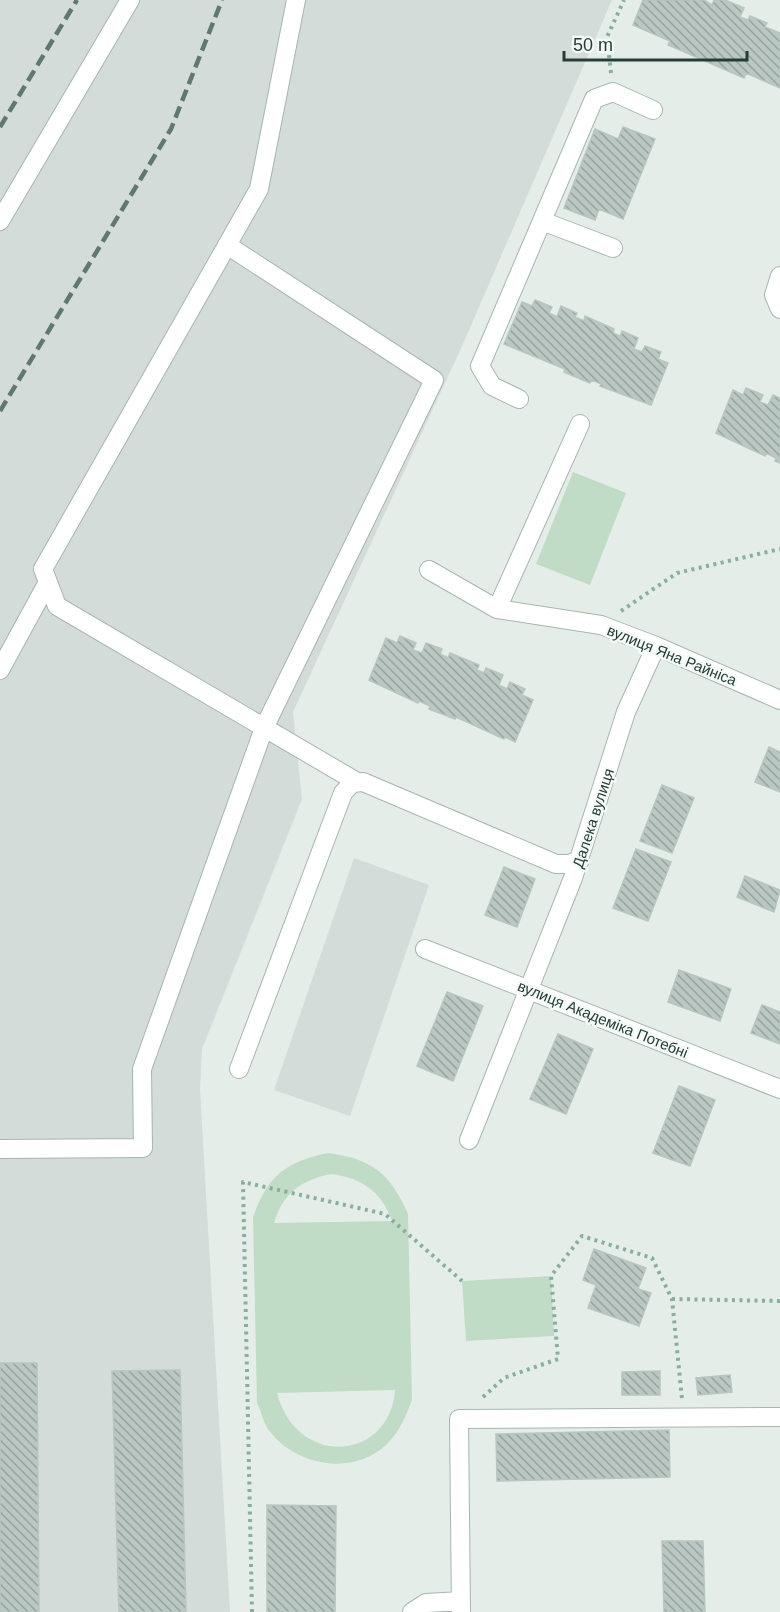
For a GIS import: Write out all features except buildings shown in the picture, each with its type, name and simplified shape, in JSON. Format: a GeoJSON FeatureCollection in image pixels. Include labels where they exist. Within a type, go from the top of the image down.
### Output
{"type":"FeatureCollection","features":[{"type":"Feature","properties":{"kind":"street"},"geometry":{"type":"LineString","coordinates":[[0,221],[130,0]]}},
{"type":"Feature","properties":{"kind":"street"},"geometry":{"type":"LineString","coordinates":[[296,0],[259,189],[43,569],[57,606],[357,782],[556,864],[569,864],[580,860]]}},
{"type":"Feature","properties":{"kind":"street"},"geometry":{"type":"LineString","coordinates":[[519,399],[492,386],[480,366],[594,99],[613,92],[653,110]]}},
{"type":"Feature","properties":{"kind":"street"},"geometry":{"type":"LineString","coordinates":[[542,221],[613,248]]}},
{"type":"Feature","properties":{"kind":"street"},"geometry":{"type":"LineString","coordinates":[[0,1149],[143,1148],[142,1069],[264,728],[434,380],[226,245]]}},
{"type":"Feature","properties":{"kind":"street"},"geometry":{"type":"LineString","coordinates":[[780,276],[774,295],[780,309]]}},
{"type":"Feature","properties":{"kind":"street"},"geometry":{"type":"LineString","coordinates":[[497,609],[580,424]]}},
{"type":"Feature","properties":{"kind":"street","name":"вулиця Яна Райніса"},"geometry":{"type":"LineString","coordinates":[[429,570],[497,609],[601,625],[656,646],[780,700]]}},
{"type":"Feature","properties":{"kind":"street"},"geometry":{"type":"LineString","coordinates":[[0,670],[48,582]]}},
{"type":"Feature","properties":{"kind":"street","name":"Далека вулиця"},"geometry":{"type":"LineString","coordinates":[[469,1140],[580,860],[626,712],[656,646]]}},
{"type":"Feature","properties":{"kind":"street"},"geometry":{"type":"LineString","coordinates":[[239,1069],[343,793],[357,782]]}},
{"type":"Feature","properties":{"kind":"street","name":"вулиця Академіка Потебні"},"geometry":{"type":"LineString","coordinates":[[425,949],[780,1089]]}},
{"type":"Feature","properties":{"kind":"street"},"geometry":{"type":"LineString","coordinates":[[412,1612],[426,1604],[461,1606],[459,1419],[780,1417]]}},
{"type":"Feature","properties":{"kind":"path"},"geometry":{"type":"LineString","coordinates":[[613,92],[607,37],[624,0]]}},
{"type":"Feature","properties":{"kind":"path"},"geometry":{"type":"LineString","coordinates":[[601,625],[677,573],[780,549]]}},
{"type":"Feature","properties":{"kind":"path"},"geometry":{"type":"LineString","coordinates":[[252,1612],[243,1182],[385,1214],[462,1281]]}},
{"type":"Feature","properties":{"kind":"path"},"geometry":{"type":"LineString","coordinates":[[459,1419],[504,1378],[558,1359],[551,1276],[582,1236],[652,1258],[672,1299],[684,1417]]}},
{"type":"Feature","properties":{"kind":"path"},"geometry":{"type":"LineString","coordinates":[[672,1299],[780,1301]]}},
{"type":"Feature","properties":{"kind":"shaded area"},"geometry":{"type":"Polygon","coordinates":[[[0,0],[612,0],[463,344],[293,712],[302,799],[202,1049],[200,1089],[230,1612],[0,1612],[0,0]]]}},
{"type":"Feature","properties":{"kind":"shaded area"},"geometry":{"type":"Polygon","coordinates":[[[354,858],[429,885],[350,1116],[274,1090],[354,858]]]}},
{"type":"Feature","properties":{"kind":"green space"},"geometry":{"type":"Polygon","coordinates":[[[573,472],[626,493],[590,585],[536,564],[573,472]]]}},
{"type":"Feature","properties":{"kind":"green space"},"geometry":{"type":"Polygon","coordinates":[[[328,1153],[343,1156],[357,1159],[378,1170],[394,1188],[408,1214],[412,1400],[399,1429],[387,1444],[358,1461],[341,1464],[308,1459],[279,1442],[268,1429],[257,1403],[253,1217],[265,1191],[280,1173],[289,1166],[328,1153]],[[331,1174],[302,1184],[288,1196],[274,1223],[392,1221],[382,1202],[369,1188],[352,1179],[331,1174]],[[395,1390],[277,1393],[288,1418],[303,1435],[322,1444],[342,1447],[361,1442],[377,1431],[389,1414],[395,1390]]]}},
{"type":"Feature","properties":{"kind":"green space"},"geometry":{"type":"Polygon","coordinates":[[[551,1276],[554,1336],[466,1341],[462,1281],[551,1276]]]}},
{"type":"Feature","properties":{"kind":"railway"},"geometry":{"type":"LineString","coordinates":[[0,127],[77,0]]}},
{"type":"Feature","properties":{"kind":"railway"},"geometry":{"type":"LineString","coordinates":[[0,411],[171,129],[222,0]]}}]}
